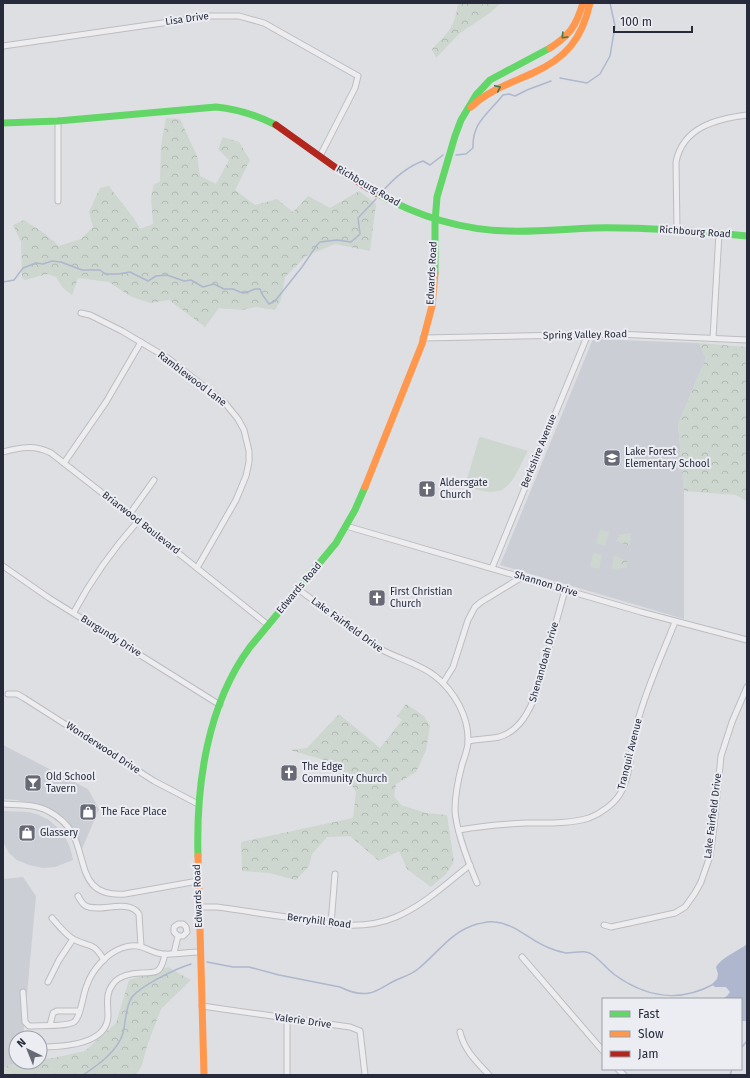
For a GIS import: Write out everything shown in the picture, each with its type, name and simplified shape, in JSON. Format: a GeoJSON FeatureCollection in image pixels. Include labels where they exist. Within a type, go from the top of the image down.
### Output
{"type":"FeatureCollection","features":[{"type":"Feature","properties":{"kind":"street","name":"Edwards Road"},"geometry":{"type":"LineString","coordinates":[[467,112],[478,92],[490,81],[500,74],[547,50],[560,41],[574,24],[580,13],[582,3]]}},
{"type":"Feature","properties":{"kind":"street","name":"Edwards Road"},"geometry":{"type":"LineString","coordinates":[[204,1075],[196,831],[204,762],[220,705],[238,663],[336,543],[346,526],[377,459],[416,360],[432,306],[434,286],[435,207],[441,179],[460,122],[473,104],[494,89],[535,73],[554,62],[577,42],[583,31],[588,16],[590,3]]}},
{"type":"Feature","properties":{"kind":"street","name":"Lisa Drive"},"geometry":{"type":"LineString","coordinates":[[3,46],[211,16],[239,16],[264,23],[358,76],[355,88],[320,156]]}},
{"type":"Feature","properties":{"kind":"street","name":"Richbourg Road"},"geometry":{"type":"LineString","coordinates":[[3,123],[58,121],[216,106],[230,107],[246,111],[272,123],[346,175],[413,212],[471,228],[491,230],[593,228],[678,229],[747,236]]}},
{"type":"Feature","properties":{"kind":"street"},"geometry":{"type":"LineString","coordinates":[[678,229],[676,162],[683,143],[690,135],[710,123],[725,118],[747,115]]}},
{"type":"Feature","properties":{"kind":"street"},"geometry":{"type":"LineString","coordinates":[[58,121],[58,201]]}},
{"type":"Feature","properties":{"kind":"street"},"geometry":{"type":"LineString","coordinates":[[713,338],[719,233]]}},
{"type":"Feature","properties":{"kind":"street","name":"Ramblewood Lane"},"geometry":{"type":"LineString","coordinates":[[81,313],[102,321],[169,359],[225,403],[238,419],[246,435],[249,451],[249,462],[244,482],[197,568]]}},
{"type":"Feature","properties":{"kind":"street","name":"Berkshire Avenue"},"geometry":{"type":"LineString","coordinates":[[492,568],[588,334]]}},
{"type":"Feature","properties":{"kind":"street","name":"Spring Valley Road"},"geometry":{"type":"LineString","coordinates":[[423,338],[639,334],[747,340]]}},
{"type":"Feature","properties":{"kind":"street"},"geometry":{"type":"LineString","coordinates":[[64,463],[106,402],[141,342]]}},
{"type":"Feature","properties":{"kind":"street","name":"Briarwood Boulevard"},"geometry":{"type":"LineString","coordinates":[[3,452],[23,447],[34,447],[52,454],[268,625]]}},
{"type":"Feature","properties":{"kind":"street"},"geometry":{"type":"LineString","coordinates":[[129,514],[154,480]]}},
{"type":"Feature","properties":{"kind":"street"},"geometry":{"type":"LineString","coordinates":[[74,612],[86,590],[108,558],[138,521]]}},
{"type":"Feature","properties":{"kind":"street","name":"Shannon Drive"},"geometry":{"type":"LineString","coordinates":[[346,526],[675,622],[747,640]]}},
{"type":"Feature","properties":{"kind":"street","name":"Burgundy Drive"},"geometry":{"type":"LineString","coordinates":[[3,566],[49,598],[74,612],[220,705]]}},
{"type":"Feature","properties":{"kind":"street"},"geometry":{"type":"LineString","coordinates":[[443,683],[453,667],[468,620],[475,607],[522,577]]}},
{"type":"Feature","properties":{"kind":"street","name":"Lake Fairfield Drive"},"geometry":{"type":"LineString","coordinates":[[298,589],[375,646],[385,652],[423,668],[443,683],[453,693],[462,710],[468,741],[459,778],[456,797],[456,813],[463,845],[477,883]]}},
{"type":"Feature","properties":{"kind":"street","name":"Shenandoah Drive"},"geometry":{"type":"LineString","coordinates":[[468,741],[496,737],[505,734],[517,727],[528,712],[537,691],[565,590]]}},
{"type":"Feature","properties":{"kind":"street","name":"Tranquil Avenue"},"geometry":{"type":"LineString","coordinates":[[459,830],[494,825],[553,823],[581,820],[598,814],[615,801],[620,795],[625,783],[636,726],[642,704],[675,622]]}},
{"type":"Feature","properties":{"kind":"street","name":"Lake Fairfield Drive"},"geometry":{"type":"LineString","coordinates":[[604,925],[611,927],[675,913],[685,907],[695,893],[701,882],[710,856],[721,756],[732,722],[747,687]]}},
{"type":"Feature","properties":{"kind":"street","name":"Wonderwood Drive"},"geometry":{"type":"LineString","coordinates":[[8,694],[17,694],[24,698],[154,781],[198,804]]}},
{"type":"Feature","properties":{"kind":"street"},"geometry":{"type":"LineString","coordinates":[[3,804],[39,808],[49,811],[62,821],[73,835],[88,880],[94,886],[106,892],[125,894],[198,882]]}},
{"type":"Feature","properties":{"kind":"street","name":"Berryhill Road"},"geometry":{"type":"LineString","coordinates":[[198,907],[217,907],[331,924],[357,926],[370,924],[398,916],[435,893],[470,864]]}},
{"type":"Feature","properties":{"kind":"street"},"geometry":{"type":"LineString","coordinates":[[331,924],[335,874]]}},
{"type":"Feature","properties":{"kind":"street"},"geometry":{"type":"LineString","coordinates":[[78,896],[82,902],[88,906],[130,907],[137,910],[139,914],[141,946]]}},
{"type":"Feature","properties":{"kind":"street"},"geometry":{"type":"LineString","coordinates":[[52,918],[73,939],[97,949],[104,960]]}},
{"type":"Feature","properties":{"kind":"street"},"geometry":{"type":"LineString","coordinates":[[174,953],[178,936]]}},
{"type":"Feature","properties":{"kind":"street"},"geometry":{"type":"LineString","coordinates":[[48,982],[59,960],[73,939]]}},
{"type":"Feature","properties":{"kind":"street"},"geometry":{"type":"LineString","coordinates":[[23,992],[25,1022],[29,1026],[71,1023],[75,1022],[77,1019],[86,985],[93,972],[104,960],[121,948],[141,946],[158,953],[165,954],[200,952]]}},
{"type":"Feature","properties":{"kind":"street"},"geometry":{"type":"LineString","coordinates":[[48,1046],[77,1044],[89,1040],[101,1033],[105,1029],[107,1023],[108,993],[113,984],[118,979],[125,976],[157,972],[162,965],[165,954]]}},
{"type":"Feature","properties":{"kind":"street"},"geometry":{"type":"LineString","coordinates":[[522,957],[602,1050]]}},
{"type":"Feature","properties":{"kind":"street","name":"Valerie Drive"},"geometry":{"type":"LineString","coordinates":[[202,1006],[350,1027],[360,1030],[365,1075]]}},
{"type":"Feature","properties":{"kind":"street"},"geometry":{"type":"LineString","coordinates":[[50,1025],[53,1013],[57,1011],[80,1011]]}},
{"type":"Feature","properties":{"kind":"street"},"geometry":{"type":"LineString","coordinates":[[287,1019],[287,1075]]}},
{"type":"Feature","properties":{"kind":"street"},"geometry":{"type":"LineString","coordinates":[[460,1032],[466,1050],[489,1075]]}},
{"type":"Feature","properties":{"kind":"shaded area","name":"Lake Forest Elementary School"},"geometry":{"type":"Polygon","coordinates":[[[593,339],[699,343],[706,358],[678,424],[684,491],[684,619],[500,565],[593,339]]]}},
{"type":"Feature","properties":{"kind":"shaded area"},"geometry":{"type":"Polygon","coordinates":[[[3,745],[88,789],[99,809],[82,849],[76,832],[65,818],[49,808],[17,800],[3,799],[3,745]]]}},
{"type":"Feature","properties":{"kind":"shaded area"},"geometry":{"type":"Polygon","coordinates":[[[3,811],[29,812],[49,820],[64,835],[70,847],[73,860],[55,867],[43,868],[29,865],[17,860],[9,853],[3,842],[3,811]]]}},
{"type":"Feature","properties":{"kind":"shaded area"},"geometry":{"type":"Polygon","coordinates":[[[23,877],[36,896],[24,1030],[8,1030],[8,1070],[10,1070],[3,1075],[3,879],[23,877]]]}},
{"type":"Feature","properties":{"kind":"green space"},"geometry":{"type":"Polygon","coordinates":[[[458,3],[501,3],[490,13],[460,33],[436,58],[432,49],[453,24],[458,3]]]}},
{"type":"Feature","properties":{"kind":"green space"},"geometry":{"type":"Polygon","coordinates":[[[166,118],[180,119],[197,156],[200,176],[216,184],[229,160],[218,149],[223,137],[239,142],[250,160],[235,190],[255,205],[277,199],[293,212],[308,196],[330,208],[359,191],[376,204],[370,251],[335,244],[306,256],[285,277],[281,300],[275,310],[256,307],[242,310],[219,308],[205,327],[169,300],[150,303],[130,296],[109,282],[78,278],[72,295],[63,288],[56,277],[47,274],[25,280],[22,278],[21,242],[13,225],[24,220],[44,233],[59,246],[81,239],[93,227],[89,212],[100,188],[109,186],[140,229],[153,224],[151,197],[154,184],[160,182],[161,146],[166,118]]]}},
{"type":"Feature","properties":{"kind":"green space"},"geometry":{"type":"Polygon","coordinates":[[[699,343],[747,347],[747,501],[736,495],[684,491],[678,424],[706,358],[699,343]]]}},
{"type":"Feature","properties":{"kind":"green space"},"geometry":{"type":"Polygon","coordinates":[[[481,437],[528,451],[511,481],[506,487],[499,491],[491,492],[465,486],[479,438],[481,437]]]}},
{"type":"Feature","properties":{"kind":"green space"},"geometry":{"type":"Polygon","coordinates":[[[600,530],[609,532],[605,546],[596,543],[600,530]]]}},
{"type":"Feature","properties":{"kind":"green space"},"geometry":{"type":"Polygon","coordinates":[[[631,533],[630,546],[617,541],[618,535],[631,533]]]}},
{"type":"Feature","properties":{"kind":"green space"},"geometry":{"type":"Polygon","coordinates":[[[593,553],[602,555],[599,569],[590,567],[593,553]]]}},
{"type":"Feature","properties":{"kind":"green space"},"geometry":{"type":"Polygon","coordinates":[[[614,555],[627,561],[627,568],[612,569],[614,555]]]}},
{"type":"Feature","properties":{"kind":"green space"},"geometry":{"type":"Polygon","coordinates":[[[406,704],[424,716],[430,726],[426,750],[416,772],[396,784],[394,796],[401,805],[426,813],[447,815],[454,862],[446,874],[431,887],[407,869],[399,851],[379,861],[350,836],[327,837],[312,854],[309,866],[296,880],[269,873],[242,871],[241,842],[353,818],[356,792],[338,764],[290,750],[307,748],[339,714],[380,748],[402,720],[397,716],[406,704]]]}},
{"type":"Feature","properties":{"kind":"green space"},"geometry":{"type":"Polygon","coordinates":[[[168,967],[191,980],[161,1009],[147,1046],[142,1065],[136,1075],[3,1075],[3,1068],[8,1066],[8,1070],[48,1070],[48,1058],[85,1051],[116,1023],[129,980],[168,967]]]}},
{"type":"Feature","properties":{"kind":"water"},"geometry":{"type":"Polygon","coordinates":[[[747,944],[747,1021],[742,1021],[742,998],[724,998],[730,992],[726,987],[715,987],[712,984],[717,979],[718,974],[716,967],[726,958],[747,944]]]}},
{"type":"Feature","properties":{"kind":"waterway"},"geometry":{"type":"LineString","coordinates":[[560,78],[587,83],[600,74],[610,56],[615,26],[610,3]]}},
{"type":"Feature","properties":{"kind":"waterway"},"geometry":{"type":"LineString","coordinates":[[456,155],[466,154],[473,148],[473,139],[478,125],[503,95],[509,94],[515,96],[551,81]]}},
{"type":"Feature","properties":{"kind":"waterway"},"geometry":{"type":"LineString","coordinates":[[382,192],[411,166],[423,161],[430,165],[443,155]]}},
{"type":"Feature","properties":{"kind":"waterway"},"geometry":{"type":"LineString","coordinates":[[3,282],[14,280],[23,268],[36,263],[43,264],[52,261],[61,262],[82,270],[100,270],[105,274],[130,272],[148,281],[156,276],[167,275],[184,281],[191,280],[203,287],[214,284],[224,289],[233,289],[245,293],[255,289],[260,289],[269,304],[275,301],[320,242],[337,240],[351,242],[360,234],[358,218],[376,199]]}},
{"type":"Feature","properties":{"kind":"waterway"},"geometry":{"type":"LineString","coordinates":[[207,962],[233,967],[249,967],[279,975],[340,987],[354,992],[369,993],[415,971],[459,932],[477,924],[493,922],[503,923],[510,926],[538,943],[555,950],[566,953],[590,953],[615,975],[627,983],[651,993],[676,996],[701,990],[714,984]]}},
{"type":"Feature","properties":{"kind":"waterway"},"geometry":{"type":"LineString","coordinates":[[83,1075],[101,1062],[117,1046],[123,1033],[127,1010],[132,997],[143,987],[159,978],[191,964]]}},
{"type":"Feature","properties":{"kind":"waterway"},"geometry":{"type":"LineString","coordinates":[[742,1047],[747,1041]]}},
{"type":"Feature","properties":{"kind":"waterway"},"geometry":{"type":"LineString","coordinates":[[730,1075],[732,1070]]}},
{"type":"Feature","properties":{"kind":"traffic: fast"},"geometry":{"type":"LineString","coordinates":[[435,273],[435,222],[437,197],[461,120],[476,95],[490,80],[550,48]]}},
{"type":"Feature","properties":{"kind":"traffic: fast"},"geometry":{"type":"LineString","coordinates":[[3,123],[58,121],[216,107],[247,113],[276,125]]}},
{"type":"Feature","properties":{"kind":"traffic: fast"},"geometry":{"type":"LineString","coordinates":[[376,193],[423,215],[456,225],[473,228],[508,231],[631,228],[747,236]]}},
{"type":"Feature","properties":{"kind":"traffic: fast"},"geometry":{"type":"LineString","coordinates":[[198,856],[199,802],[202,774],[214,720],[223,694],[235,670],[250,647],[336,543],[355,510],[365,487]]}},
{"type":"Feature","properties":{"kind":"traffic: slow"},"geometry":{"type":"LineString","coordinates":[[550,48],[563,39],[575,24],[583,3]]}},
{"type":"Feature","properties":{"kind":"traffic: slow"},"geometry":{"type":"LineString","coordinates":[[471,107],[493,91],[533,73],[555,61],[571,46],[577,37],[587,16],[590,3]]}},
{"type":"Feature","properties":{"kind":"traffic: slow"},"geometry":{"type":"LineString","coordinates":[[365,487],[422,344],[432,306],[435,273]]}},
{"type":"Feature","properties":{"kind":"traffic: slow"},"geometry":{"type":"LineString","coordinates":[[198,856],[204,1075]]}},
{"type":"Feature","properties":{"kind":"traffic: jam"},"geometry":{"type":"LineString","coordinates":[[276,125],[339,170],[376,193]]}},
{"type":"Feature","properties":{"kind":"place","name":"Lake Forest Elementary School"},"geometry":{"type":"Point","coordinates":[612,458]}},
{"type":"Feature","properties":{"kind":"place","name":"Aldersgate Church"},"geometry":{"type":"Point","coordinates":[427,489]}},
{"type":"Feature","properties":{"kind":"place","name":"First Christian Church"},"geometry":{"type":"Point","coordinates":[377,598]}},
{"type":"Feature","properties":{"kind":"place","name":"The Edge Community Church"},"geometry":{"type":"Point","coordinates":[289,773]}},
{"type":"Feature","properties":{"kind":"place","name":"Old School Tavern"},"geometry":{"type":"Point","coordinates":[33,783]}},
{"type":"Feature","properties":{"kind":"place","name":"The Face Place"},"geometry":{"type":"Point","coordinates":[88,812]}},
{"type":"Feature","properties":{"kind":"place","name":"Glassery"},"geometry":{"type":"Point","coordinates":[27,833]}}]}
